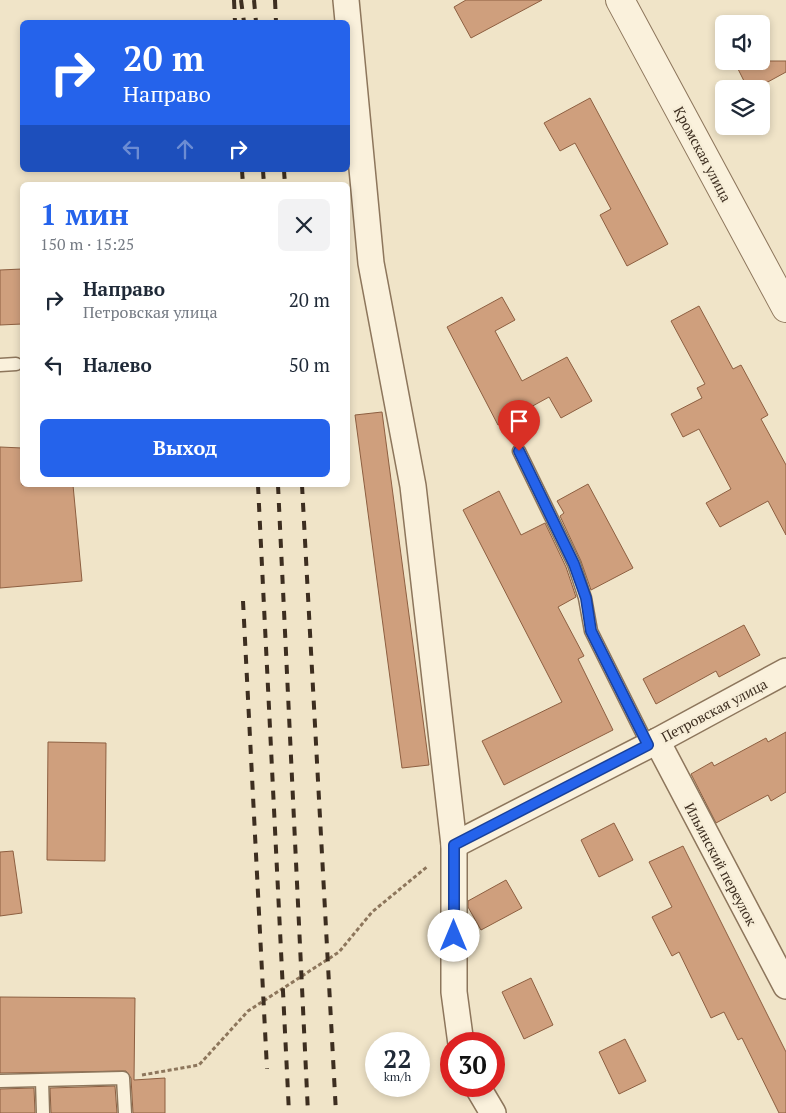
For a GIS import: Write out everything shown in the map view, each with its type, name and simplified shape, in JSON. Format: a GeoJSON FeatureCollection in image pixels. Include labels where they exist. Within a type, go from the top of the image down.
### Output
{"type":"FeatureCollection","features":[{"type":"Feature","properties":{"kind":"street"},"geometry":{"type":"LineString","coordinates":[[346,0],[348,20]]}},
{"type":"Feature","properties":{"kind":"street","name":"Кромская улица"},"geometry":{"type":"LineString","coordinates":[[620,0],[786,308]]}},
{"type":"Feature","properties":{"kind":"street"},"geometry":{"type":"LineString","coordinates":[[350,42],[371,263],[413,486],[454,845],[454,992],[459,1032]]}},
{"type":"Feature","properties":{"kind":"street","name":"Петровская улица"},"geometry":{"type":"LineString","coordinates":[[454,845],[652,743],[786,671]]}},
{"type":"Feature","properties":{"kind":"street","name":"Ильинский переулок"},"geometry":{"type":"LineString","coordinates":[[652,743],[786,986]]}},
{"type":"Feature","properties":{"kind":"street"},"geometry":{"type":"LineString","coordinates":[[484,1097],[493,1113]]}},
{"type":"Feature","properties":{"kind":"lane"},"geometry":{"type":"LineString","coordinates":[[0,365],[16,364]]}},
{"type":"Feature","properties":{"kind":"lane"},"geometry":{"type":"LineString","coordinates":[[519,451],[574,564],[586,598],[591,631],[652,743]]}},
{"type":"Feature","properties":{"kind":"lane"},"geometry":{"type":"LineString","coordinates":[[0,1081],[123,1078],[125,1113]]}},
{"type":"Feature","properties":{"kind":"lane"},"geometry":{"type":"LineString","coordinates":[[42,1080],[43,1113]]}},
{"type":"Feature","properties":{"kind":"path"},"geometry":{"type":"LineString","coordinates":[[123,1078],[199,1065],[248,1011],[339,952],[372,912],[454,845]]}},
{"type":"Feature","properties":{"kind":"building"},"geometry":{"type":"Polygon","coordinates":[[[466,0],[542,0],[471,38],[454,7],[466,0]]]}},
{"type":"Feature","properties":{"kind":"building"},"geometry":{"type":"Polygon","coordinates":[[[770,61],[786,61],[786,72],[770,81],[744,80],[738,70],[770,70],[770,61]]]}},
{"type":"Feature","properties":{"kind":"building"},"geometry":{"type":"Polygon","coordinates":[[[590,98],[668,244],[627,266],[600,215],[611,209],[575,143],[560,151],[544,123],[590,98]]]}},
{"type":"Feature","properties":{"kind":"building"},"geometry":{"type":"Polygon","coordinates":[[[20,269],[20,324],[0,325],[0,270],[20,269]]]}},
{"type":"Feature","properties":{"kind":"building"},"geometry":{"type":"Polygon","coordinates":[[[502,297],[515,320],[495,331],[522,381],[567,357],[592,401],[561,418],[549,397],[498,425],[447,327],[502,297]]]}},
{"type":"Feature","properties":{"kind":"building"},"geometry":{"type":"Polygon","coordinates":[[[699,306],[733,369],[741,365],[768,415],[761,419],[786,465],[786,535],[768,501],[720,527],[706,503],[731,489],[699,429],[683,437],[671,414],[702,398],[697,388],[705,384],[671,321],[699,306]]]}},
{"type":"Feature","properties":{"kind":"building"},"geometry":{"type":"Polygon","coordinates":[[[382,412],[429,765],[402,768],[355,415],[382,412]]]}},
{"type":"Feature","properties":{"kind":"building"},"geometry":{"type":"Polygon","coordinates":[[[0,447],[20,448],[20,487],[73,487],[82,581],[0,588],[0,447]]]}},
{"type":"Feature","properties":{"kind":"building"},"geometry":{"type":"Polygon","coordinates":[[[588,484],[633,568],[591,590],[581,561],[560,516],[564,513],[557,501],[588,484]]]}},
{"type":"Feature","properties":{"kind":"building"},"geometry":{"type":"Polygon","coordinates":[[[499,491],[521,535],[545,523],[566,567],[576,597],[558,607],[584,656],[578,659],[613,730],[504,785],[482,741],[562,702],[463,510],[499,491]]]}},
{"type":"Feature","properties":{"kind":"building"},"geometry":{"type":"Polygon","coordinates":[[[744,625],[760,655],[719,677],[716,671],[656,704],[643,679],[744,625]]]}},
{"type":"Feature","properties":{"kind":"building"},"geometry":{"type":"Polygon","coordinates":[[[786,732],[786,792],[771,801],[768,795],[716,823],[691,774],[712,762],[714,766],[766,738],[768,742],[786,732]]]}},
{"type":"Feature","properties":{"kind":"building"},"geometry":{"type":"Polygon","coordinates":[[[48,742],[106,743],[105,861],[47,860],[48,742]]]}},
{"type":"Feature","properties":{"kind":"building"},"geometry":{"type":"Polygon","coordinates":[[[614,823],[633,860],[599,877],[581,840],[614,823]]]}},
{"type":"Feature","properties":{"kind":"building"},"geometry":{"type":"Polygon","coordinates":[[[683,846],[786,1052],[786,1113],[779,1113],[742,1038],[738,1040],[724,1012],[711,1018],[679,952],[672,956],[652,917],[672,907],[649,862],[683,846]]]}},
{"type":"Feature","properties":{"kind":"building"},"geometry":{"type":"Polygon","coordinates":[[[13,851],[22,913],[0,916],[0,852],[13,851]]]}},
{"type":"Feature","properties":{"kind":"building"},"geometry":{"type":"Polygon","coordinates":[[[506,880],[522,908],[481,930],[468,907],[468,901],[506,880]]]}},
{"type":"Feature","properties":{"kind":"building"},"geometry":{"type":"Polygon","coordinates":[[[531,978],[553,1025],[524,1039],[502,992],[531,978]]]}},
{"type":"Feature","properties":{"kind":"building"},"geometry":{"type":"Polygon","coordinates":[[[0,997],[135,998],[134,1080],[165,1078],[165,1113],[133,1113],[131,1078],[126,1071],[0,1073],[0,997]]]}},
{"type":"Feature","properties":{"kind":"building"},"geometry":{"type":"Polygon","coordinates":[[[625,1039],[646,1081],[619,1094],[599,1052],[625,1039]]]}},
{"type":"Feature","properties":{"kind":"building"},"geometry":{"type":"Polygon","coordinates":[[[115,1086],[117,1113],[51,1113],[50,1088],[115,1086]]]}},
{"type":"Feature","properties":{"kind":"building"},"geometry":{"type":"Polygon","coordinates":[[[34,1088],[35,1113],[0,1113],[0,1089],[34,1088]]]}},
{"type":"Feature","properties":{"kind":"railway"},"geometry":{"type":"LineString","coordinates":[[234,0],[235,20]]}},
{"type":"Feature","properties":{"kind":"railway"},"geometry":{"type":"LineString","coordinates":[[241,0],[244,20]]}},
{"type":"Feature","properties":{"kind":"railway"},"geometry":{"type":"LineString","coordinates":[[254,0],[256,20]]}},
{"type":"Feature","properties":{"kind":"railway"},"geometry":{"type":"LineString","coordinates":[[275,0],[276,20]]}},
{"type":"Feature","properties":{"kind":"railway"},"geometry":{"type":"LineString","coordinates":[[242,172],[243,182]]}},
{"type":"Feature","properties":{"kind":"railway"},"geometry":{"type":"LineString","coordinates":[[263,172],[264,182]]}},
{"type":"Feature","properties":{"kind":"railway"},"geometry":{"type":"LineString","coordinates":[[284,172],[285,182]]}},
{"type":"Feature","properties":{"kind":"railway"},"geometry":{"type":"LineString","coordinates":[[258,487],[289,1113]]}},
{"type":"Feature","properties":{"kind":"railway"},"geometry":{"type":"LineString","coordinates":[[278,487],[308,1113]]}},
{"type":"Feature","properties":{"kind":"railway"},"geometry":{"type":"LineString","coordinates":[[302,487],[336,1113]]}},
{"type":"Feature","properties":{"kind":"railway"},"geometry":{"type":"LineString","coordinates":[[243,601],[267,1069]]}},
{"type":"Feature","properties":{"kind":"route"},"geometry":{"type":"LineString","coordinates":[[454,936],[454,845],[648,745],[591,631],[586,598],[574,564],[519,451]]}}]}
